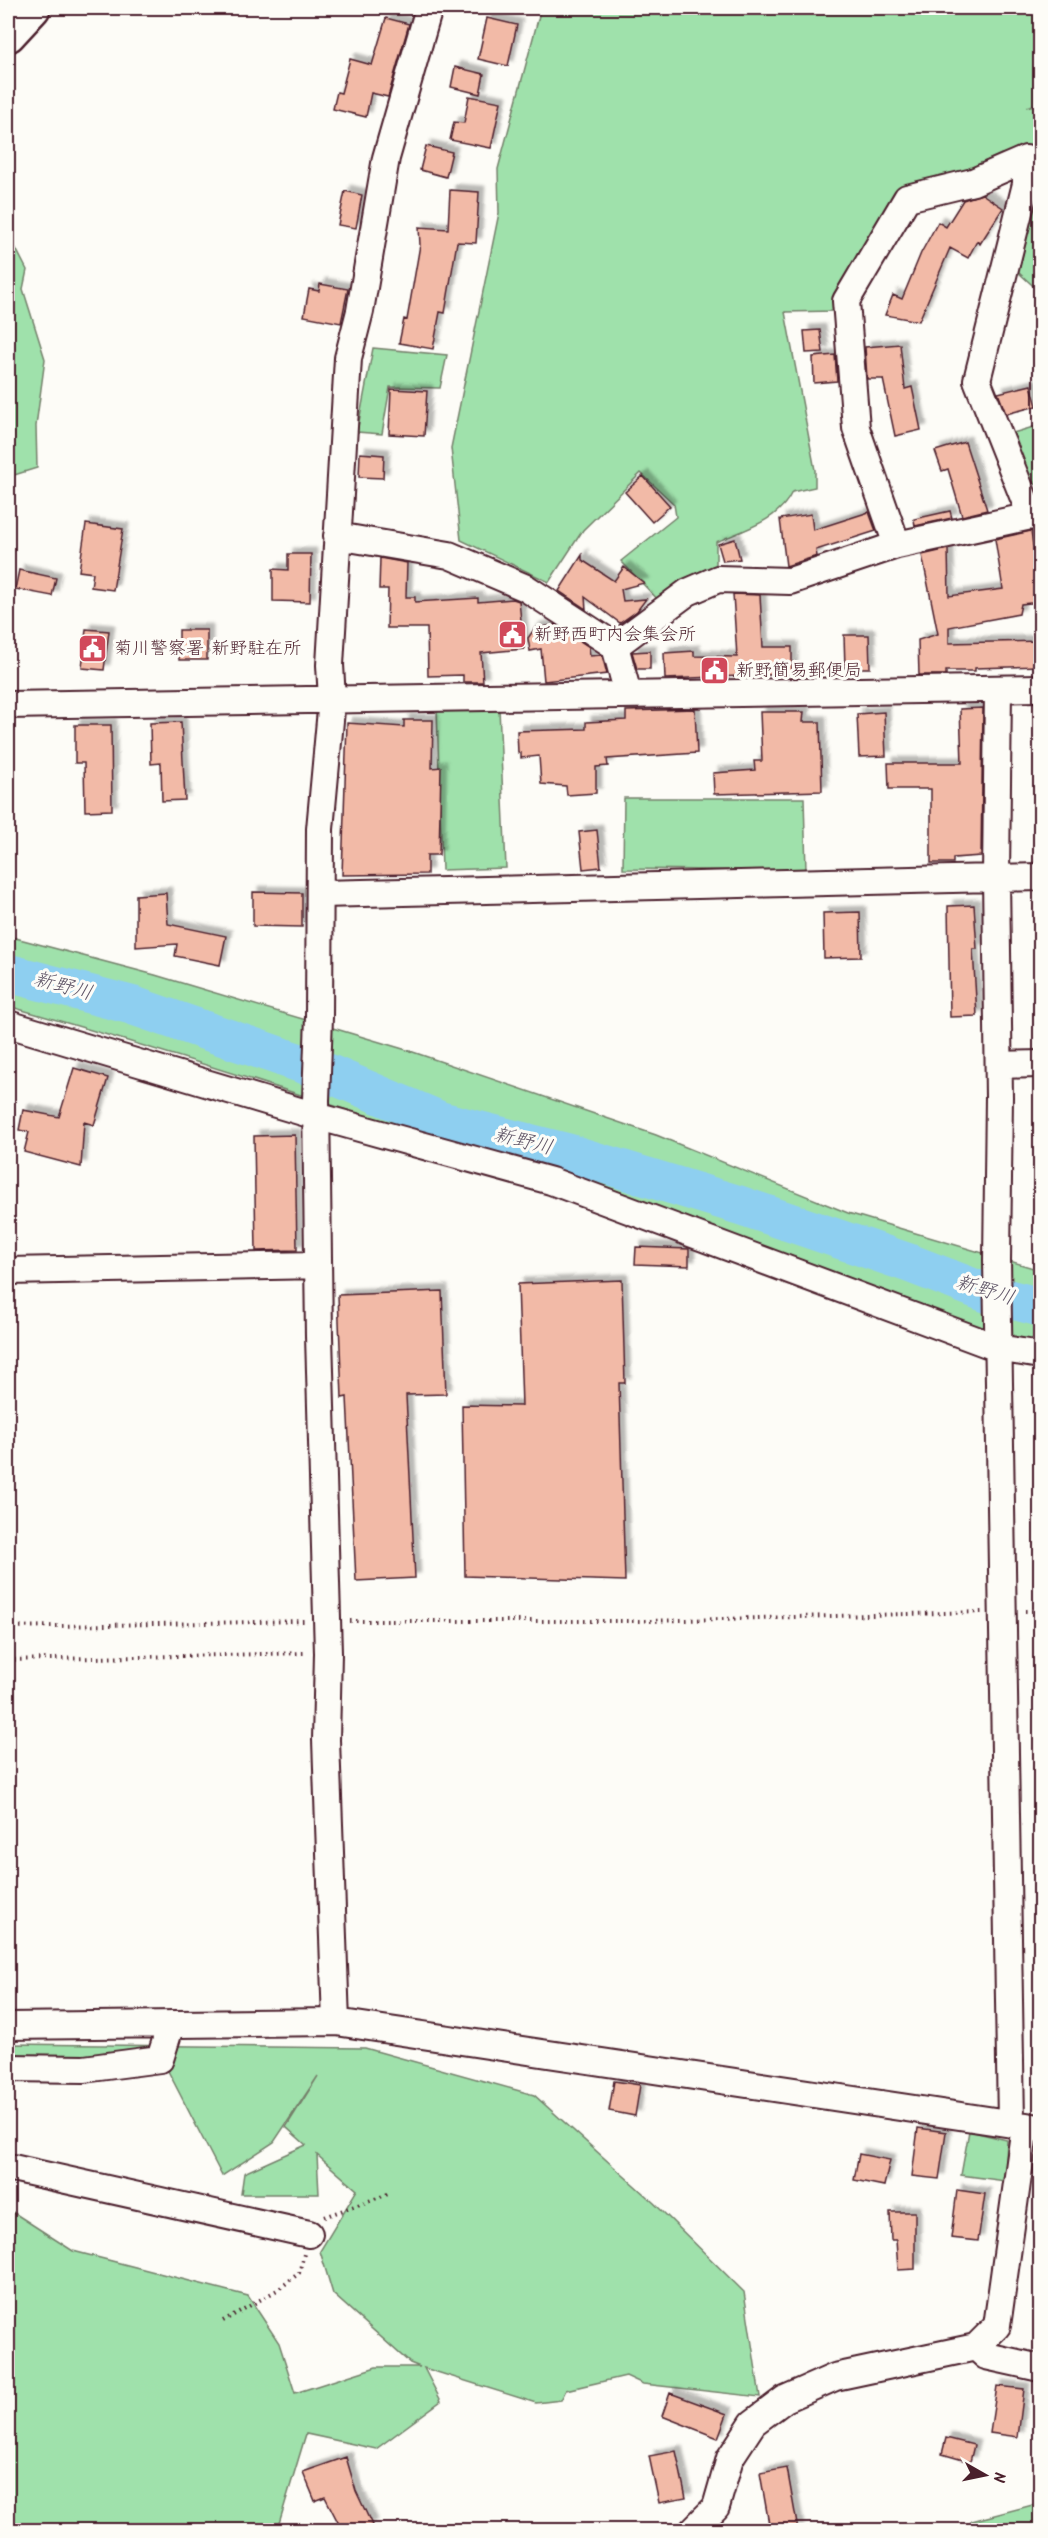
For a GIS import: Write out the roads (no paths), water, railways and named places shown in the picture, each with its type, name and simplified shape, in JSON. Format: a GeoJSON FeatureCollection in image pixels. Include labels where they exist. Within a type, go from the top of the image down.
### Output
{"type":"FeatureCollection","features":[{"type":"Feature","properties":{"kind":"main road"},"geometry":{"type":"LineString","coordinates":[[8,35],[33,8]]}},
{"type":"Feature","properties":{"kind":"street"},"geometry":{"type":"LineString","coordinates":[[336,2022],[326,1740],[328,1653],[318,1265],[316,1108],[321,894],[320,829],[332,699],[330,664],[348,358],[360,311],[386,158],[429,8]]}},
{"type":"Feature","properties":{"kind":"street"},"geometry":{"type":"LineString","coordinates":[[615,646],[688,592],[718,579],[790,581],[897,545],[1036,517],[977,380],[1026,184],[1026,159],[973,182],[907,198],[846,301],[856,428],[897,545]]}},
{"type":"Feature","properties":{"kind":"street"},"geometry":{"type":"LineString","coordinates":[[337,536],[449,555],[526,588],[615,646],[628,694]]}},
{"type":"Feature","properties":{"kind":"street"},"geometry":{"type":"LineString","coordinates":[[8,705],[1041,688]]}},
{"type":"Feature","properties":{"kind":"street"},"geometry":{"type":"LineString","coordinates":[[693,2530],[716,2507],[730,2458],[753,2423],[785,2399],[835,2377],[976,2346],[997,2326],[1026,2126],[1004,1611],[998,1348],[999,1065],[996,878],[998,689]]}},
{"type":"Feature","properties":{"kind":"street"},"geometry":{"type":"LineString","coordinates":[[321,894],[1041,877]]}},
{"type":"Feature","properties":{"kind":"street"},"geometry":{"type":"LineString","coordinates":[[8,1024],[316,1108],[551,1181],[998,1348],[1041,1355]]}},
{"type":"Feature","properties":{"kind":"street"},"geometry":{"type":"LineString","coordinates":[[999,1065],[1041,1064]]}},
{"type":"Feature","properties":{"kind":"street"},"geometry":{"type":"LineString","coordinates":[[8,1271],[318,1265]]}},
{"type":"Feature","properties":{"kind":"street"},"geometry":{"type":"LineString","coordinates":[[8,2026],[336,2022],[1026,2126]]}},
{"type":"Feature","properties":{"kind":"street"},"geometry":{"type":"LineString","coordinates":[[8,2068],[84,2069],[160,2059],[171,2024]]}},
{"type":"Feature","properties":{"kind":"street"},"geometry":{"type":"LineString","coordinates":[[8,2167],[309,2234]]}},
{"type":"Feature","properties":{"kind":"street"},"geometry":{"type":"LineString","coordinates":[[976,2346],[986,2356],[1041,2368]]}},
{"type":"Feature","properties":{"kind":"waterway","name":"新野川"},"geometry":{"type":"LineString","coordinates":[[8,973],[131,1005],[323,1071],[441,1121],[568,1153],[739,1205],[909,1263],[989,1294],[1040,1307]]}},
{"type":"Feature","properties":{"kind":"place","name":"新野西町内会集会所"},"geometry":{"type":"Point","coordinates":[513,635]}},
{"type":"Feature","properties":{"kind":"place","name":"菊川警察署 新野駐在所"},"geometry":{"type":"Point","coordinates":[93,649]}},
{"type":"Feature","properties":{"kind":"place","name":"新野簡易郵便局"},"geometry":{"type":"Point","coordinates":[715,671]}}]}
